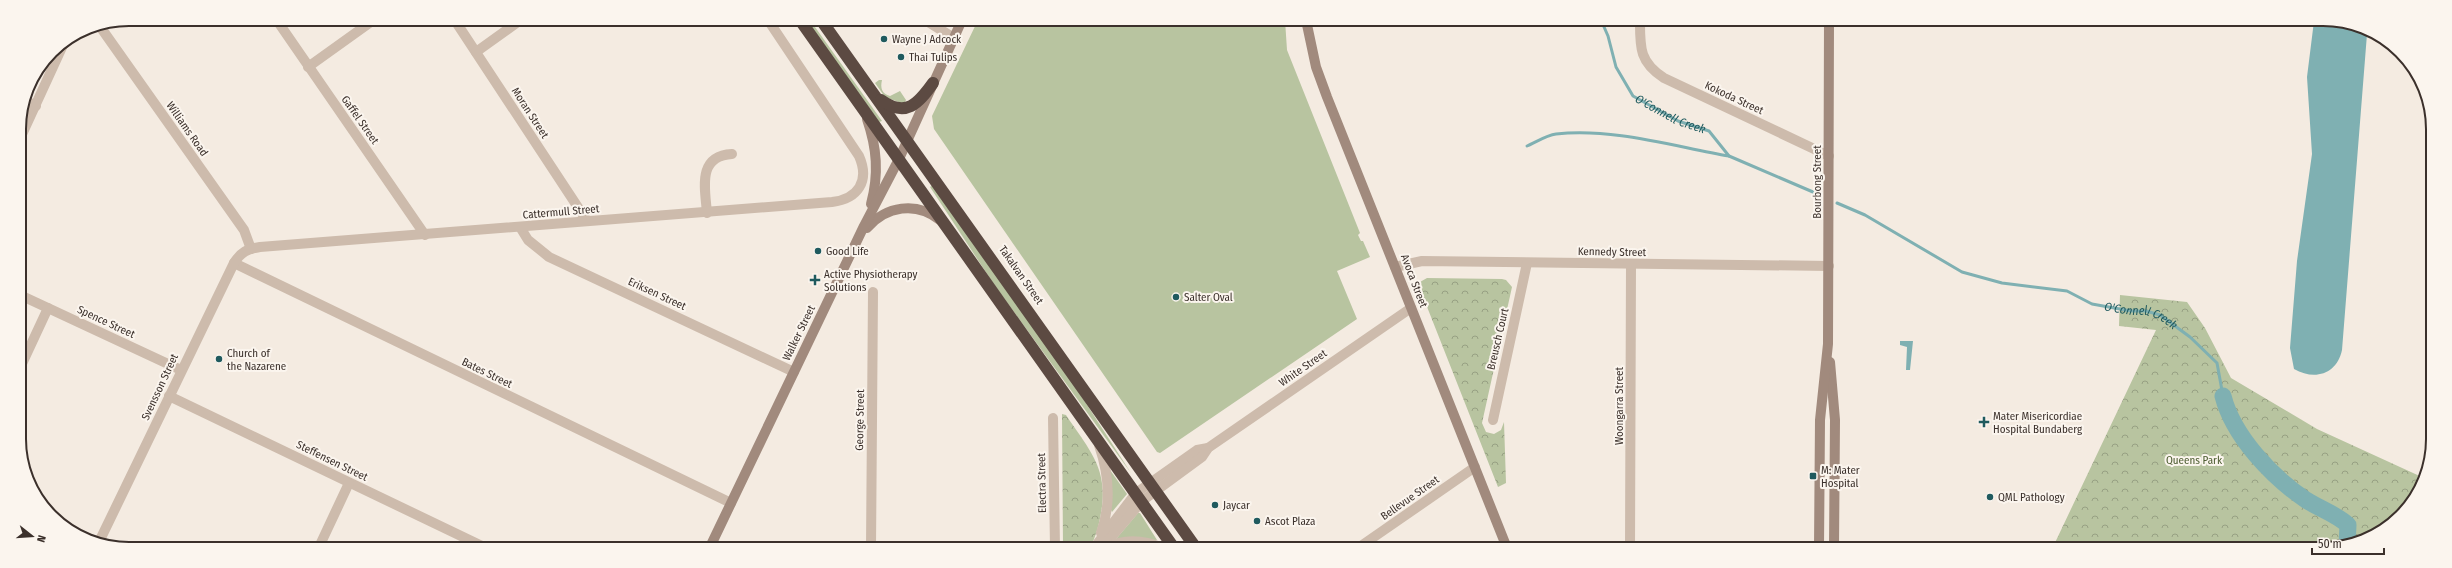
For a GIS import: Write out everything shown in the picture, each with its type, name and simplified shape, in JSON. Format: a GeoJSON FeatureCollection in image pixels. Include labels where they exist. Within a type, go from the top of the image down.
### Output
{"type":"FeatureCollection","features":[{"type":"Feature","properties":{"kind":"highway"},"geometry":{"type":"LineString","coordinates":[[804,26],[1170,542]]}},
{"type":"Feature","properties":{"kind":"highway","name":"Takalvan Street"},"geometry":{"type":"LineString","coordinates":[[826,26],[1154,486],[1192,542]]}},
{"type":"Feature","properties":{"kind":"highway"},"geometry":{"type":"LineString","coordinates":[[877,97],[895,108],[908,108],[918,101],[933,83]]}},
{"type":"Feature","properties":{"kind":"street","name":"Gaffel Street"},"geometry":{"type":"LineString","coordinates":[[281,26],[424,235]]}},
{"type":"Feature","properties":{"kind":"street"},"geometry":{"type":"LineString","coordinates":[[308,67],[365,26]]}},
{"type":"Feature","properties":{"kind":"street","name":"Moran Street"},"geometry":{"type":"LineString","coordinates":[[459,26],[587,221]]}},
{"type":"Feature","properties":{"kind":"street"},"geometry":{"type":"LineString","coordinates":[[476,52],[512,26]]}},
{"type":"Feature","properties":{"kind":"street","name":"Cattermull Street"},"geometry":{"type":"LineString","coordinates":[[251,249],[840,202],[857,192],[864,179],[863,167],[854,146],[772,26]]}},
{"type":"Feature","properties":{"kind":"street"},"geometry":{"type":"LineString","coordinates":[[935,26],[954,38]]}},
{"type":"Feature","properties":{"kind":"street","name":"Walker Street"},"geometry":{"type":"LineString","coordinates":[[712,542],[850,254],[899,159],[959,26]]}},
{"type":"Feature","properties":{"kind":"street","name":"Avoca Street"},"geometry":{"type":"LineString","coordinates":[[1307,26],[1316,67],[1505,542]]}},
{"type":"Feature","properties":{"kind":"street","name":"Kokoda Street"},"geometry":{"type":"LineString","coordinates":[[1640,26],[1640,49],[1652,70],[1664,78],[1829,156]]}},
{"type":"Feature","properties":{"kind":"street","name":"Bourbong Street"},"geometry":{"type":"LineString","coordinates":[[1820,542],[1820,416],[1828,344],[1829,26]]}},
{"type":"Feature","properties":{"kind":"street","name":"Williams Road"},"geometry":{"type":"LineString","coordinates":[[102,30],[244,230],[251,249]]}},
{"type":"Feature","properties":{"kind":"street"},"geometry":{"type":"LineString","coordinates":[[26,127],[59,54]]}},
{"type":"Feature","properties":{"kind":"street"},"geometry":{"type":"LineString","coordinates":[[30,103],[36,106]]}},
{"type":"Feature","properties":{"kind":"street"},"geometry":{"type":"LineString","coordinates":[[864,110],[872,135],[877,170],[875,188],[864,226]]}},
{"type":"Feature","properties":{"kind":"street"},"geometry":{"type":"LineString","coordinates":[[707,212],[705,171],[711,162],[723,155],[732,154]]}},
{"type":"Feature","properties":{"kind":"street"},"geometry":{"type":"LineString","coordinates":[[850,254],[874,221],[893,210],[912,208],[926,211],[947,227]]}},
{"type":"Feature","properties":{"kind":"street","name":"Eriksen Street"},"geometry":{"type":"LineString","coordinates":[[520,228],[528,240],[549,257],[794,372]]}},
{"type":"Feature","properties":{"kind":"street","name":"Svensson Street"},"geometry":{"type":"LineString","coordinates":[[101,538],[234,263],[242,252],[251,249]]}},
{"type":"Feature","properties":{"kind":"street","name":"Kennedy Street"},"geometry":{"type":"LineString","coordinates":[[1395,267],[1422,261],[1829,266]]}},
{"type":"Feature","properties":{"kind":"street","name":"Bates Street"},"geometry":{"type":"LineString","coordinates":[[234,263],[731,503]]}},
{"type":"Feature","properties":{"kind":"street","name":"Breusch Court"},"geometry":{"type":"LineString","coordinates":[[1493,420],[1527,263]]}},
{"type":"Feature","properties":{"kind":"street","name":"Woongarra Street"},"geometry":{"type":"LineString","coordinates":[[1630,542],[1632,264]]}},
{"type":"Feature","properties":{"kind":"street","name":"George Street"},"geometry":{"type":"LineString","coordinates":[[871,542],[873,292]]}},
{"type":"Feature","properties":{"kind":"street","name":"Spence Street"},"geometry":{"type":"LineString","coordinates":[[26,298],[181,370]]}},
{"type":"Feature","properties":{"kind":"street"},"geometry":{"type":"LineString","coordinates":[[26,355],[48,308]]}},
{"type":"Feature","properties":{"kind":"street","name":"White Street"},"geometry":{"type":"LineString","coordinates":[[1139,497],[1196,450],[1208,448],[1411,308]]}},
{"type":"Feature","properties":{"kind":"street","name":"Bourbong Street"},"geometry":{"type":"LineString","coordinates":[[1828,344],[1835,416],[1834,542]]}},
{"type":"Feature","properties":{"kind":"street","name":"Steffensen Street"},"geometry":{"type":"LineString","coordinates":[[169,396],[473,542]]}},
{"type":"Feature","properties":{"kind":"street"},"geometry":{"type":"LineString","coordinates":[[1820,416],[1827,409],[1832,410],[1835,416]]}},
{"type":"Feature","properties":{"kind":"street","name":"Electra Street"},"geometry":{"type":"LineString","coordinates":[[1053,418],[1055,542]]}},
{"type":"Feature","properties":{"kind":"street"},"geometry":{"type":"LineString","coordinates":[[1095,435],[1104,463],[1108,491],[1104,524],[1096,542]]}},
{"type":"Feature","properties":{"kind":"street","name":"Bellevue Street"},"geometry":{"type":"LineString","coordinates":[[1367,542],[1475,468]]}},
{"type":"Feature","properties":{"kind":"street"},"geometry":{"type":"LineString","coordinates":[[321,542],[349,483]]}},
{"type":"Feature","properties":{"kind":"street"},"geometry":{"type":"LineString","coordinates":[[1099,542],[1139,497]]}},
{"type":"Feature","properties":{"kind":"street"},"geometry":{"type":"LineString","coordinates":[[1106,542],[1139,497]]}},
{"type":"Feature","properties":{"kind":"street"},"geometry":{"type":"LineString","coordinates":[[1128,542],[1140,542]]}},
{"type":"Feature","properties":{"kind":"green space"},"geometry":{"type":"Polygon","coordinates":[[[810,26],[814,26],[882,121],[879,122],[810,26]]]}},
{"type":"Feature","properties":{"kind":"green space"},"geometry":{"type":"Polygon","coordinates":[[[975,26],[1285,26],[1287,50],[1360,233],[1358,235],[1361,241],[1363,241],[1370,257],[1337,271],[1357,319],[1160,453],[1157,452],[934,129],[932,116],[975,26]]]}},
{"type":"Feature","properties":{"kind":"green space"},"geometry":{"type":"Polygon","coordinates":[[[882,80],[881,86],[885,94],[890,96],[900,91],[906,100],[904,104],[885,97],[875,83],[882,80]]]}},
{"type":"Feature","properties":{"kind":"green space"},"geometry":{"type":"Polygon","coordinates":[[[933,185],[1069,377],[1131,473],[993,283],[930,187],[933,185]]]}},
{"type":"Feature","properties":{"kind":"green space"},"geometry":{"type":"Polygon","coordinates":[[[1427,278],[1502,279],[1506,280],[1512,287],[1482,423],[1486,432],[1494,434],[1501,430],[1504,422],[1506,483],[1498,487],[1420,289],[1420,282],[1427,278]]]}},
{"type":"Feature","properties":{"kind":"green space","name":"Queens Park"},"geometry":{"type":"Polygon","coordinates":[[[2120,295],[2187,302],[2205,328],[2231,378],[2317,429],[2419,476],[2409,496],[2391,516],[2380,525],[2356,537],[2330,542],[2055,542],[2156,330],[2119,326],[2120,295]]]}},
{"type":"Feature","properties":{"kind":"green space"},"geometry":{"type":"Polygon","coordinates":[[[1062,414],[1066,415],[1095,460],[1100,471],[1103,497],[1096,535],[1093,542],[1063,542],[1062,414]]]}},
{"type":"Feature","properties":{"kind":"green space"},"geometry":{"type":"Polygon","coordinates":[[[1110,470],[1127,494],[1112,512],[1111,510],[1110,470]]]}},
{"type":"Feature","properties":{"kind":"green space"},"geometry":{"type":"Polygon","coordinates":[[[1138,513],[1140,513],[1157,540],[1116,539],[1138,513]]]}},
{"type":"Feature","properties":{"kind":"water"},"geometry":{"type":"Polygon","coordinates":[[[2313,26],[2343,28],[2356,31],[2367,36],[2342,350],[2335,365],[2330,370],[2317,375],[2302,373],[2294,369],[2290,348],[2297,261],[2312,154],[2307,77],[2313,26]]]}},
{"type":"Feature","properties":{"kind":"water"},"geometry":{"type":"Polygon","coordinates":[[[1900,341],[1913,341],[1910,370],[1906,370],[1907,347],[1900,345],[1900,341]]]}},
{"type":"Feature","properties":{"kind":"waterway","name":"O'Connell Creek"},"geometry":{"type":"LineString","coordinates":[[1604,26],[1608,36],[1616,67],[1633,96],[1678,121],[1709,131],[1729,156],[1820,195]]}},
{"type":"Feature","properties":{"kind":"waterway"},"geometry":{"type":"LineString","coordinates":[[1527,146],[1545,137],[1556,134],[1599,134],[1643,139],[1729,156]]}},
{"type":"Feature","properties":{"kind":"waterway","name":"O'Connell Creek"},"geometry":{"type":"LineString","coordinates":[[1837,203],[1865,215],[1962,272],[2002,283],[2067,291],[2092,304],[2131,311],[2146,311],[2160,315],[2190,337],[2217,363],[2223,396]]}},
{"type":"Feature","properties":{"kind":"waterway","name":"O'Connell Creek"},"geometry":{"type":"LineString","coordinates":[[2223,396],[2235,426],[2267,468],[2293,491],[2348,525],[2347,539]]}},
{"type":"Feature","properties":{"kind":"place","name":"Wayne J Adcock"},"geometry":{"type":"Point","coordinates":[884,39]}},
{"type":"Feature","properties":{"kind":"place","name":"Thai Tulips"},"geometry":{"type":"Point","coordinates":[901,57]}},
{"type":"Feature","properties":{"kind":"place","name":"Good Life"},"geometry":{"type":"Point","coordinates":[818,251]}},
{"type":"Feature","properties":{"kind":"place","name":"Active Physiotherapy Solutions"},"geometry":{"type":"Point","coordinates":[815,280]}},
{"type":"Feature","properties":{"kind":"place","name":"Salter Oval"},"geometry":{"type":"Point","coordinates":[1176,297]}},
{"type":"Feature","properties":{"kind":"place","name":"Church of the Nazarene"},"geometry":{"type":"Point","coordinates":[219,359]}},
{"type":"Feature","properties":{"kind":"place","name":"Mater Misericordiae Hospital Bundaberg"},"geometry":{"type":"Point","coordinates":[1984,422]}},
{"type":"Feature","properties":{"kind":"place","name":"M: Mater Hospital"},"geometry":{"type":"Point","coordinates":[1813,476]}},
{"type":"Feature","properties":{"kind":"place","name":"QML Pathology"},"geometry":{"type":"Point","coordinates":[1990,497]}},
{"type":"Feature","properties":{"kind":"place","name":"Jaycar"},"geometry":{"type":"Point","coordinates":[1215,505]}},
{"type":"Feature","properties":{"kind":"place","name":"Ascot Plaza"},"geometry":{"type":"Point","coordinates":[1257,521]}}]}
